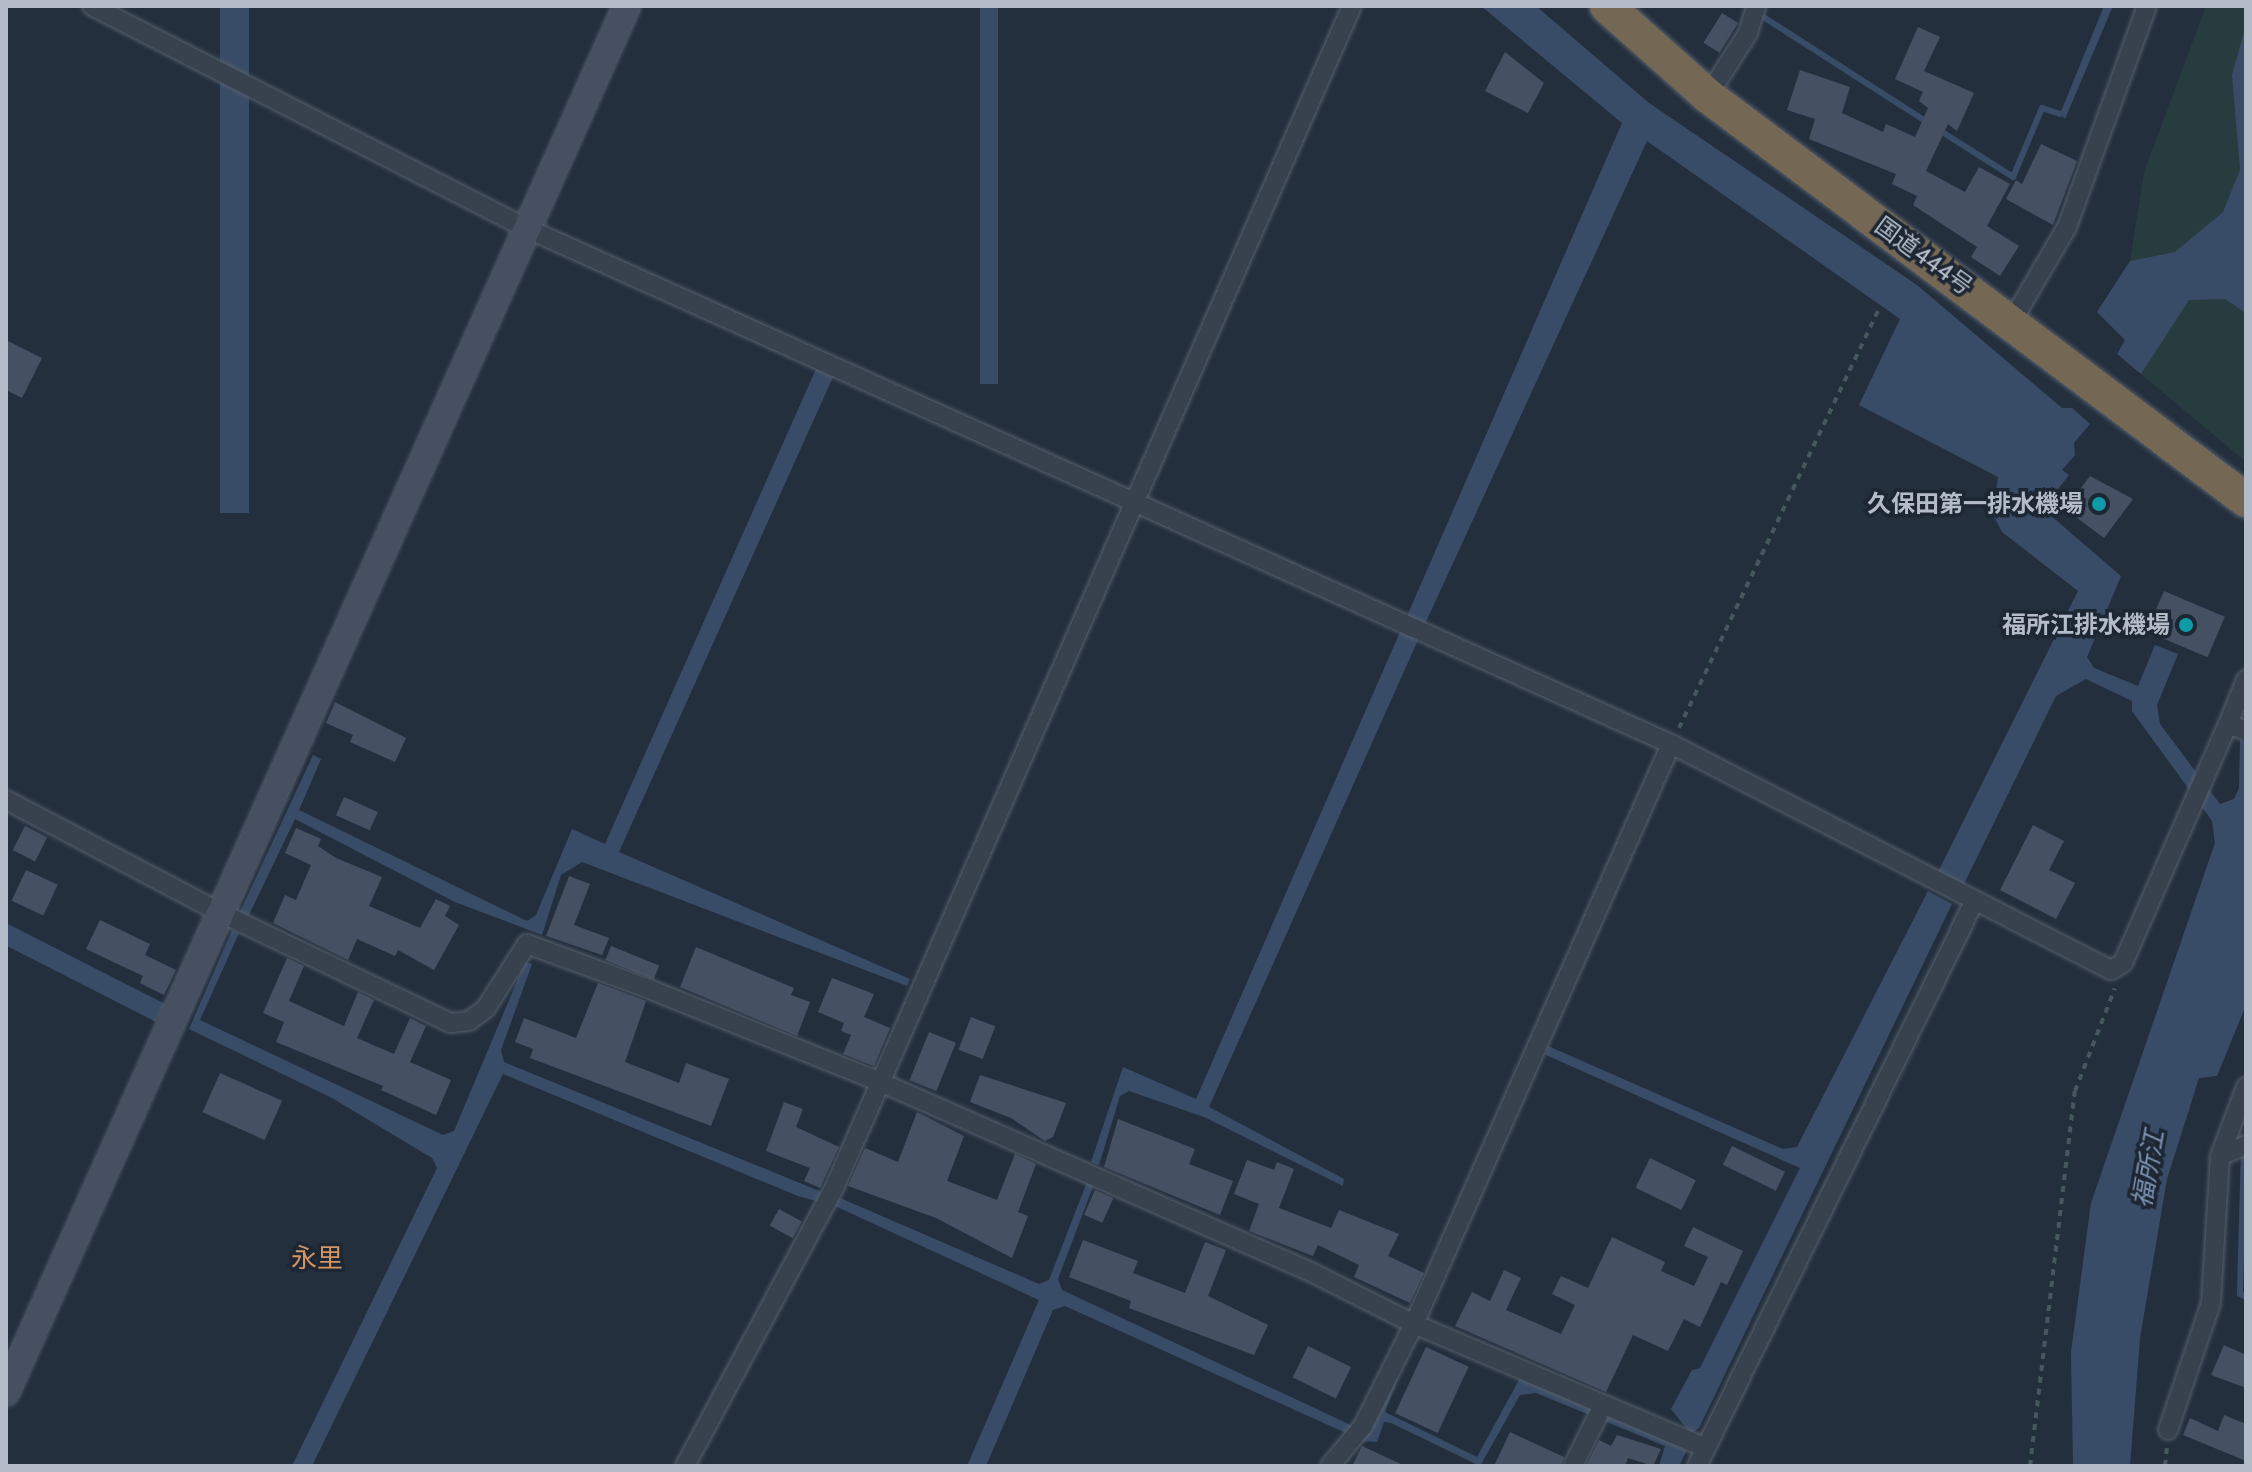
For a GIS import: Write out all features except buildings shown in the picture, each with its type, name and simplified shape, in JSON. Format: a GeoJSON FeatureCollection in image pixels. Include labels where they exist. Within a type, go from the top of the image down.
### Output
{"type":"FeatureCollection","features":[{"type":"Feature","properties":{"kind":"highway","name":"国道444号"},"geometry":{"type":"LineString","coordinates":[[1607,6],[1708,96],[2012,321],[2246,500]]}},
{"type":"Feature","properties":{"kind":"street"},"geometry":{"type":"LineString","coordinates":[[92,6],[526,228],[1671,744],[1973,904],[2111,970],[2123,963],[2246,680]]}},
{"type":"Feature","properties":{"kind":"street"},"geometry":{"type":"LineString","coordinates":[[6,1392],[627,6]]}},
{"type":"Feature","properties":{"kind":"street"},"geometry":{"type":"LineString","coordinates":[[685,1466],[830,1197],[878,1081],[1352,6]]}},
{"type":"Feature","properties":{"kind":"street"},"geometry":{"type":"LineString","coordinates":[[1708,96],[1748,33],[1756,6]]}},
{"type":"Feature","properties":{"kind":"street"},"geometry":{"type":"LineString","coordinates":[[2012,321],[2067,227],[2147,6]]}},
{"type":"Feature","properties":{"kind":"street"},"geometry":{"type":"LineString","coordinates":[[2228,724],[2246,731]]}},
{"type":"Feature","properties":{"kind":"street"},"geometry":{"type":"LineString","coordinates":[[1330,1466],[1363,1426],[1414,1324],[1671,744]]}},
{"type":"Feature","properties":{"kind":"street"},"geometry":{"type":"LineString","coordinates":[[6,800],[219,912],[451,1023],[469,1021],[486,1008],[527,944],[878,1081],[1309,1271],[1414,1324],[1706,1448]]}},
{"type":"Feature","properties":{"kind":"street"},"geometry":{"type":"LineString","coordinates":[[1697,1466],[1973,904]]}},
{"type":"Feature","properties":{"kind":"street"},"geometry":{"type":"LineString","coordinates":[[2168,1430],[2211,1303],[2220,1156],[2246,1087]]}},
{"type":"Feature","properties":{"kind":"street"},"geometry":{"type":"LineString","coordinates":[[2220,1156],[2246,1145]]}},
{"type":"Feature","properties":{"kind":"street"},"geometry":{"type":"LineString","coordinates":[[1573,1466],[1603,1405]]}},
{"type":"Feature","properties":{"kind":"path"},"geometry":{"type":"LineString","coordinates":[[1671,744],[1878,311]]}},
{"type":"Feature","properties":{"kind":"path"},"geometry":{"type":"LineString","coordinates":[[2030,1466],[2075,1091],[2086,1053],[2116,994],[2111,970]]}},
{"type":"Feature","properties":{"kind":"green space"},"geometry":{"type":"Polygon","coordinates":[[[2206,6],[2246,6],[2246,196],[2241,213],[2097,312],[2130,261],[2144,172],[2206,6]]]}},
{"type":"Feature","properties":{"kind":"green space"},"geometry":{"type":"Polygon","coordinates":[[[2246,256],[2246,462],[2141,374],[2184,291],[2246,256]]]}},
{"type":"Feature","properties":{"kind":"water"},"geometry":{"type":"Polygon","coordinates":[[[220,6],[249,6],[249,513],[220,513],[220,6]]]}},
{"type":"Feature","properties":{"kind":"water"},"geometry":{"type":"Polygon","coordinates":[[[980,6],[998,6],[998,384],[980,384],[980,6]]]}},
{"type":"Feature","properties":{"kind":"water","name":"福所江"},"geometry":{"type":"Polygon","coordinates":[[[1481,6],[1536,6],[1649,103],[1917,285],[2062,408],[2072,408],[2090,424],[2074,443],[2075,455],[2062,470],[2069,475],[2055,493],[2036,488],[2029,497],[2121,576],[2087,657],[2094,668],[2138,686],[2155,645],[2178,654],[2157,705],[2160,724],[2220,804],[2234,799],[2239,788],[2240,740],[2246,743],[2246,1005],[2217,1076],[2199,1078],[2167,1179],[2140,1338],[2130,1466],[2073,1466],[2071,1352],[2091,1203],[2215,843],[2212,821],[2132,711],[2132,701],[2086,679],[2056,696],[1964,884],[1938,872],[2078,591],[2002,532],[1993,515],[1998,477],[1859,405],[1900,319],[1647,141],[1425,624],[1407,616],[1622,123],[1481,6]]]}},
{"type":"Feature","properties":{"kind":"water"},"geometry":{"type":"Polygon","coordinates":[[[2104,6],[2113,6],[2065,119],[2060,114],[2104,6]]]}},
{"type":"Feature","properties":{"kind":"water"},"geometry":{"type":"Polygon","coordinates":[[[2246,25],[2246,313],[2225,299],[2189,300],[2141,374],[2117,354],[2125,340],[2097,312],[2130,261],[2175,252],[2223,212],[2240,170],[2232,75],[2246,25]]]}},
{"type":"Feature","properties":{"kind":"water"},"geometry":{"type":"Polygon","coordinates":[[[816,369],[833,377],[619,852],[910,979],[907,986],[582,862],[561,875],[542,935],[455,902],[295,819],[247,919],[239,914],[313,755],[321,759],[299,810],[527,921],[536,915],[572,829],[605,844],[816,369]]]}},
{"type":"Feature","properties":{"kind":"water"},"geometry":{"type":"Polygon","coordinates":[[[1400,632],[1418,640],[1209,1107],[1344,1179],[1343,1186],[1204,1117],[1129,1091],[1120,1096],[1099,1165],[1091,1162],[1123,1067],[1196,1099],[1400,632]]]}},
{"type":"Feature","properties":{"kind":"water"},"geometry":{"type":"Polygon","coordinates":[[[1928,891],[1952,904],[1699,1428],[1691,1434],[1671,1409],[1692,1370],[1700,1368],[1800,1168],[1546,1055],[1548,1046],[1783,1149],[1797,1147],[1928,891]]]}},
{"type":"Feature","properties":{"kind":"water"},"geometry":{"type":"Polygon","coordinates":[[[6,923],[165,1004],[156,1022],[6,945],[6,923]]]}},
{"type":"Feature","properties":{"kind":"water"},"geometry":{"type":"Polygon","coordinates":[[[232,930],[239,933],[200,1020],[443,1135],[454,1131],[525,962],[532,964],[501,1050],[504,1062],[824,1193],[819,1202],[798,1196],[503,1074],[312,1466],[292,1466],[437,1168],[432,1158],[332,1098],[189,1029],[232,930]]]}},
{"type":"Feature","properties":{"kind":"water"},"geometry":{"type":"Polygon","coordinates":[[[1087,1182],[1094,1184],[1058,1279],[1062,1290],[1353,1426],[1348,1434],[1065,1306],[1053,1310],[986,1466],[967,1466],[1039,1300],[835,1206],[840,1198],[1039,1284],[1049,1280],[1087,1182]]]}},
{"type":"Feature","properties":{"kind":"water"},"geometry":{"type":"Polygon","coordinates":[[[1413,1338],[1385,1412],[1477,1457],[1520,1378],[1687,1450],[1679,1466],[1659,1466],[1665,1446],[1536,1393],[1520,1395],[1480,1466],[1391,1423],[1384,1422],[1377,1442],[1361,1441],[1413,1338]]]}},
{"type":"Feature","properties":{"kind":"waterway"},"geometry":{"type":"LineString","coordinates":[[1765,18],[1927,122]]}},
{"type":"Feature","properties":{"kind":"waterway"},"geometry":{"type":"LineString","coordinates":[[1939,130],[2013,177],[2042,108],[2060,114]]}},
{"type":"Feature","properties":{"kind":"waterway"},"geometry":{"type":"LineString","coordinates":[[2244,1148],[2240,1294],[2246,1297]]}},
{"type":"Feature","properties":{"kind":"place","name":"久保田第一排水機場"},"geometry":{"type":"Point","coordinates":[2099,504]}},
{"type":"Feature","properties":{"kind":"place","name":"福所江排水機場"},"geometry":{"type":"Point","coordinates":[2186,625]}},
{"type":"Feature","properties":{"kind":"district","name":"永里"},"geometry":{"type":"Point","coordinates":[317,1259]}}]}
